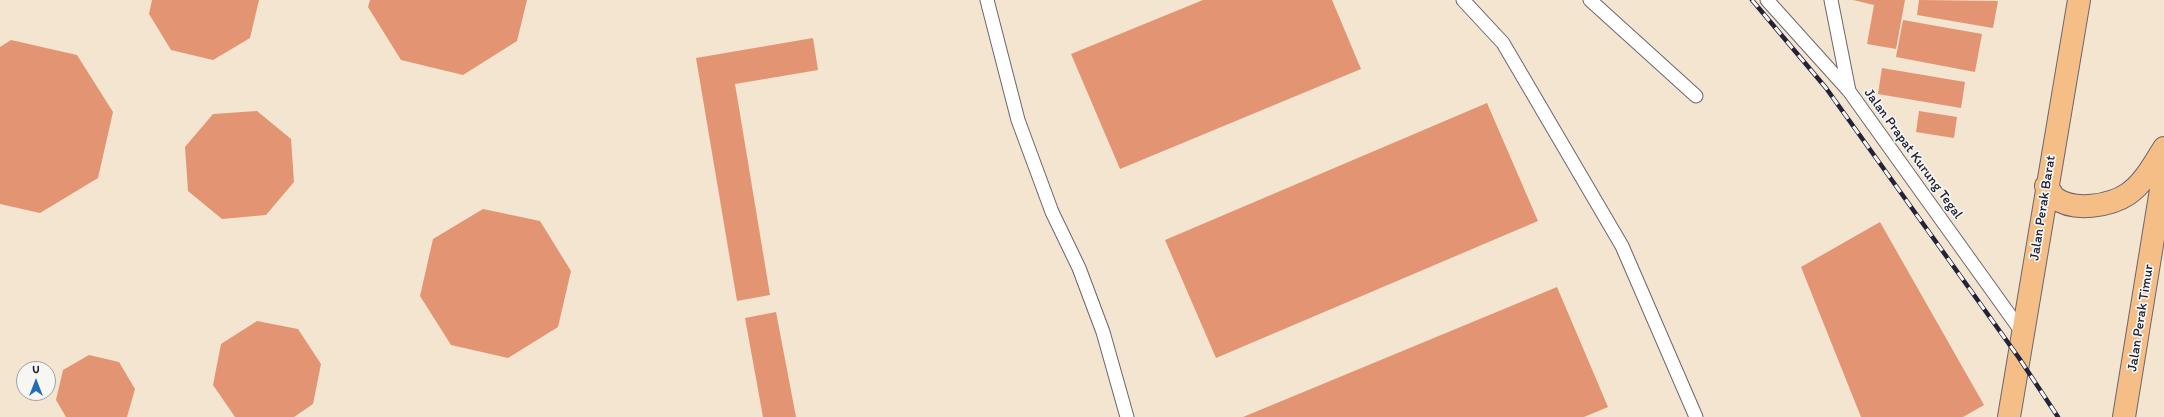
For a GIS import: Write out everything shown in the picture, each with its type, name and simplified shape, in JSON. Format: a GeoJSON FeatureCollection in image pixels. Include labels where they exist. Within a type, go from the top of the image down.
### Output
{"type":"FeatureCollection","features":[{"type":"Feature","properties":{"kind":"highway","name":"Jalan Perak Barat"},"geometry":{"type":"LineString","coordinates":[[2009,417],[2024,335],[2046,186],[2078,0]]}},
{"type":"Feature","properties":{"kind":"highway"},"geometry":{"type":"LineString","coordinates":[[2046,186],[2055,198],[2076,206],[2096,206],[2128,194],[2146,176],[2164,148]]}},
{"type":"Feature","properties":{"kind":"highway","name":"Jalan Perak Timur"},"geometry":{"type":"LineString","coordinates":[[2124,417],[2163,183]]}},
{"type":"Feature","properties":{"kind":"lane"},"geometry":{"type":"LineString","coordinates":[[987,0],[1018,120],[1052,212],[1079,268],[1103,332],[1127,417]]}},
{"type":"Feature","properties":{"kind":"lane"},"geometry":{"type":"LineString","coordinates":[[1463,0],[1503,43],[1622,246],[1696,417]]}},
{"type":"Feature","properties":{"kind":"lane"},"geometry":{"type":"LineString","coordinates":[[1590,0],[1696,96]]}},
{"type":"Feature","properties":{"kind":"lane","name":"Jalan Prapat Kurung Tegal"},"geometry":{"type":"LineString","coordinates":[[1767,0],[1849,91],[2024,335]]}},
{"type":"Feature","properties":{"kind":"lane"},"geometry":{"type":"LineString","coordinates":[[1831,0],[1849,91]]}},
{"type":"Feature","properties":{"kind":"building"},"geometry":{"type":"Polygon","coordinates":[[[152,0],[259,0],[250,38],[213,60],[171,50],[149,14],[152,0]]]}},
{"type":"Feature","properties":{"kind":"building"},"geometry":{"type":"Polygon","coordinates":[[[370,0],[527,0],[517,41],[463,75],[401,60],[368,7],[370,0]]]}},
{"type":"Feature","properties":{"kind":"building"},"geometry":{"type":"Polygon","coordinates":[[[1203,0],[1332,0],[1361,69],[1120,169],[1071,54],[1203,0]]]}},
{"type":"Feature","properties":{"kind":"building"},"geometry":{"type":"Polygon","coordinates":[[[1853,0],[1905,0],[1896,49],[1867,44],[1874,5],[1853,0]]]}},
{"type":"Feature","properties":{"kind":"building"},"geometry":{"type":"Polygon","coordinates":[[[1919,0],[1998,1],[1993,28],[1917,15],[1919,0]]]}},
{"type":"Feature","properties":{"kind":"building"},"geometry":{"type":"Polygon","coordinates":[[[1903,20],[1982,34],[1975,72],[1896,57],[1903,20]]]}},
{"type":"Feature","properties":{"kind":"building"},"geometry":{"type":"Polygon","coordinates":[[[813,38],[818,70],[735,84],[770,295],[737,301],[696,58],[813,38]]]}},
{"type":"Feature","properties":{"kind":"building"},"geometry":{"type":"Polygon","coordinates":[[[11,40],[77,55],[113,112],[98,178],[40,213],[0,204],[0,47],[11,40]]]}},
{"type":"Feature","properties":{"kind":"building"},"geometry":{"type":"Polygon","coordinates":[[[1882,68],[1965,82],[1961,108],[1878,94],[1882,68]]]}},
{"type":"Feature","properties":{"kind":"building"},"geometry":{"type":"Polygon","coordinates":[[[1487,103],[1538,221],[1216,358],[1165,240],[1487,103]]]}},
{"type":"Feature","properties":{"kind":"building"},"geometry":{"type":"Polygon","coordinates":[[[257,111],[291,139],[294,182],[266,215],[222,219],[188,191],[185,147],[213,114],[257,111]]]}},
{"type":"Feature","properties":{"kind":"building"},"geometry":{"type":"Polygon","coordinates":[[[1919,111],[1957,117],[1954,138],[1916,132],[1919,111]]]}},
{"type":"Feature","properties":{"kind":"building"},"geometry":{"type":"Polygon","coordinates":[[[483,209],[540,221],[571,271],[558,327],[508,358],[451,345],[420,296],[433,239],[483,209]]]}},
{"type":"Feature","properties":{"kind":"building"},"geometry":{"type":"Polygon","coordinates":[[[1880,222],[1984,405],[1963,417],[1861,417],[1801,267],[1880,222]]]}},
{"type":"Feature","properties":{"kind":"building"},"geometry":{"type":"Polygon","coordinates":[[[1557,287],[1608,407],[1584,417],[1243,417],[1557,287]]]}},
{"type":"Feature","properties":{"kind":"building"},"geometry":{"type":"Polygon","coordinates":[[[776,312],[796,417],[763,417],[745,318],[776,312]]]}},
{"type":"Feature","properties":{"kind":"building"},"geometry":{"type":"Polygon","coordinates":[[[257,321],[298,329],[321,364],[313,404],[294,417],[235,417],[213,385],[221,344],[257,321]]]}},
{"type":"Feature","properties":{"kind":"building"},"geometry":{"type":"Polygon","coordinates":[[[89,355],[119,362],[135,389],[127,417],[66,417],[56,400],[63,370],[89,355]]]}},
{"type":"Feature","properties":{"kind":"railway"},"geometry":{"type":"LineString","coordinates":[[1752,0],[1826,88],[2019,358],[2058,417]]}}]}
